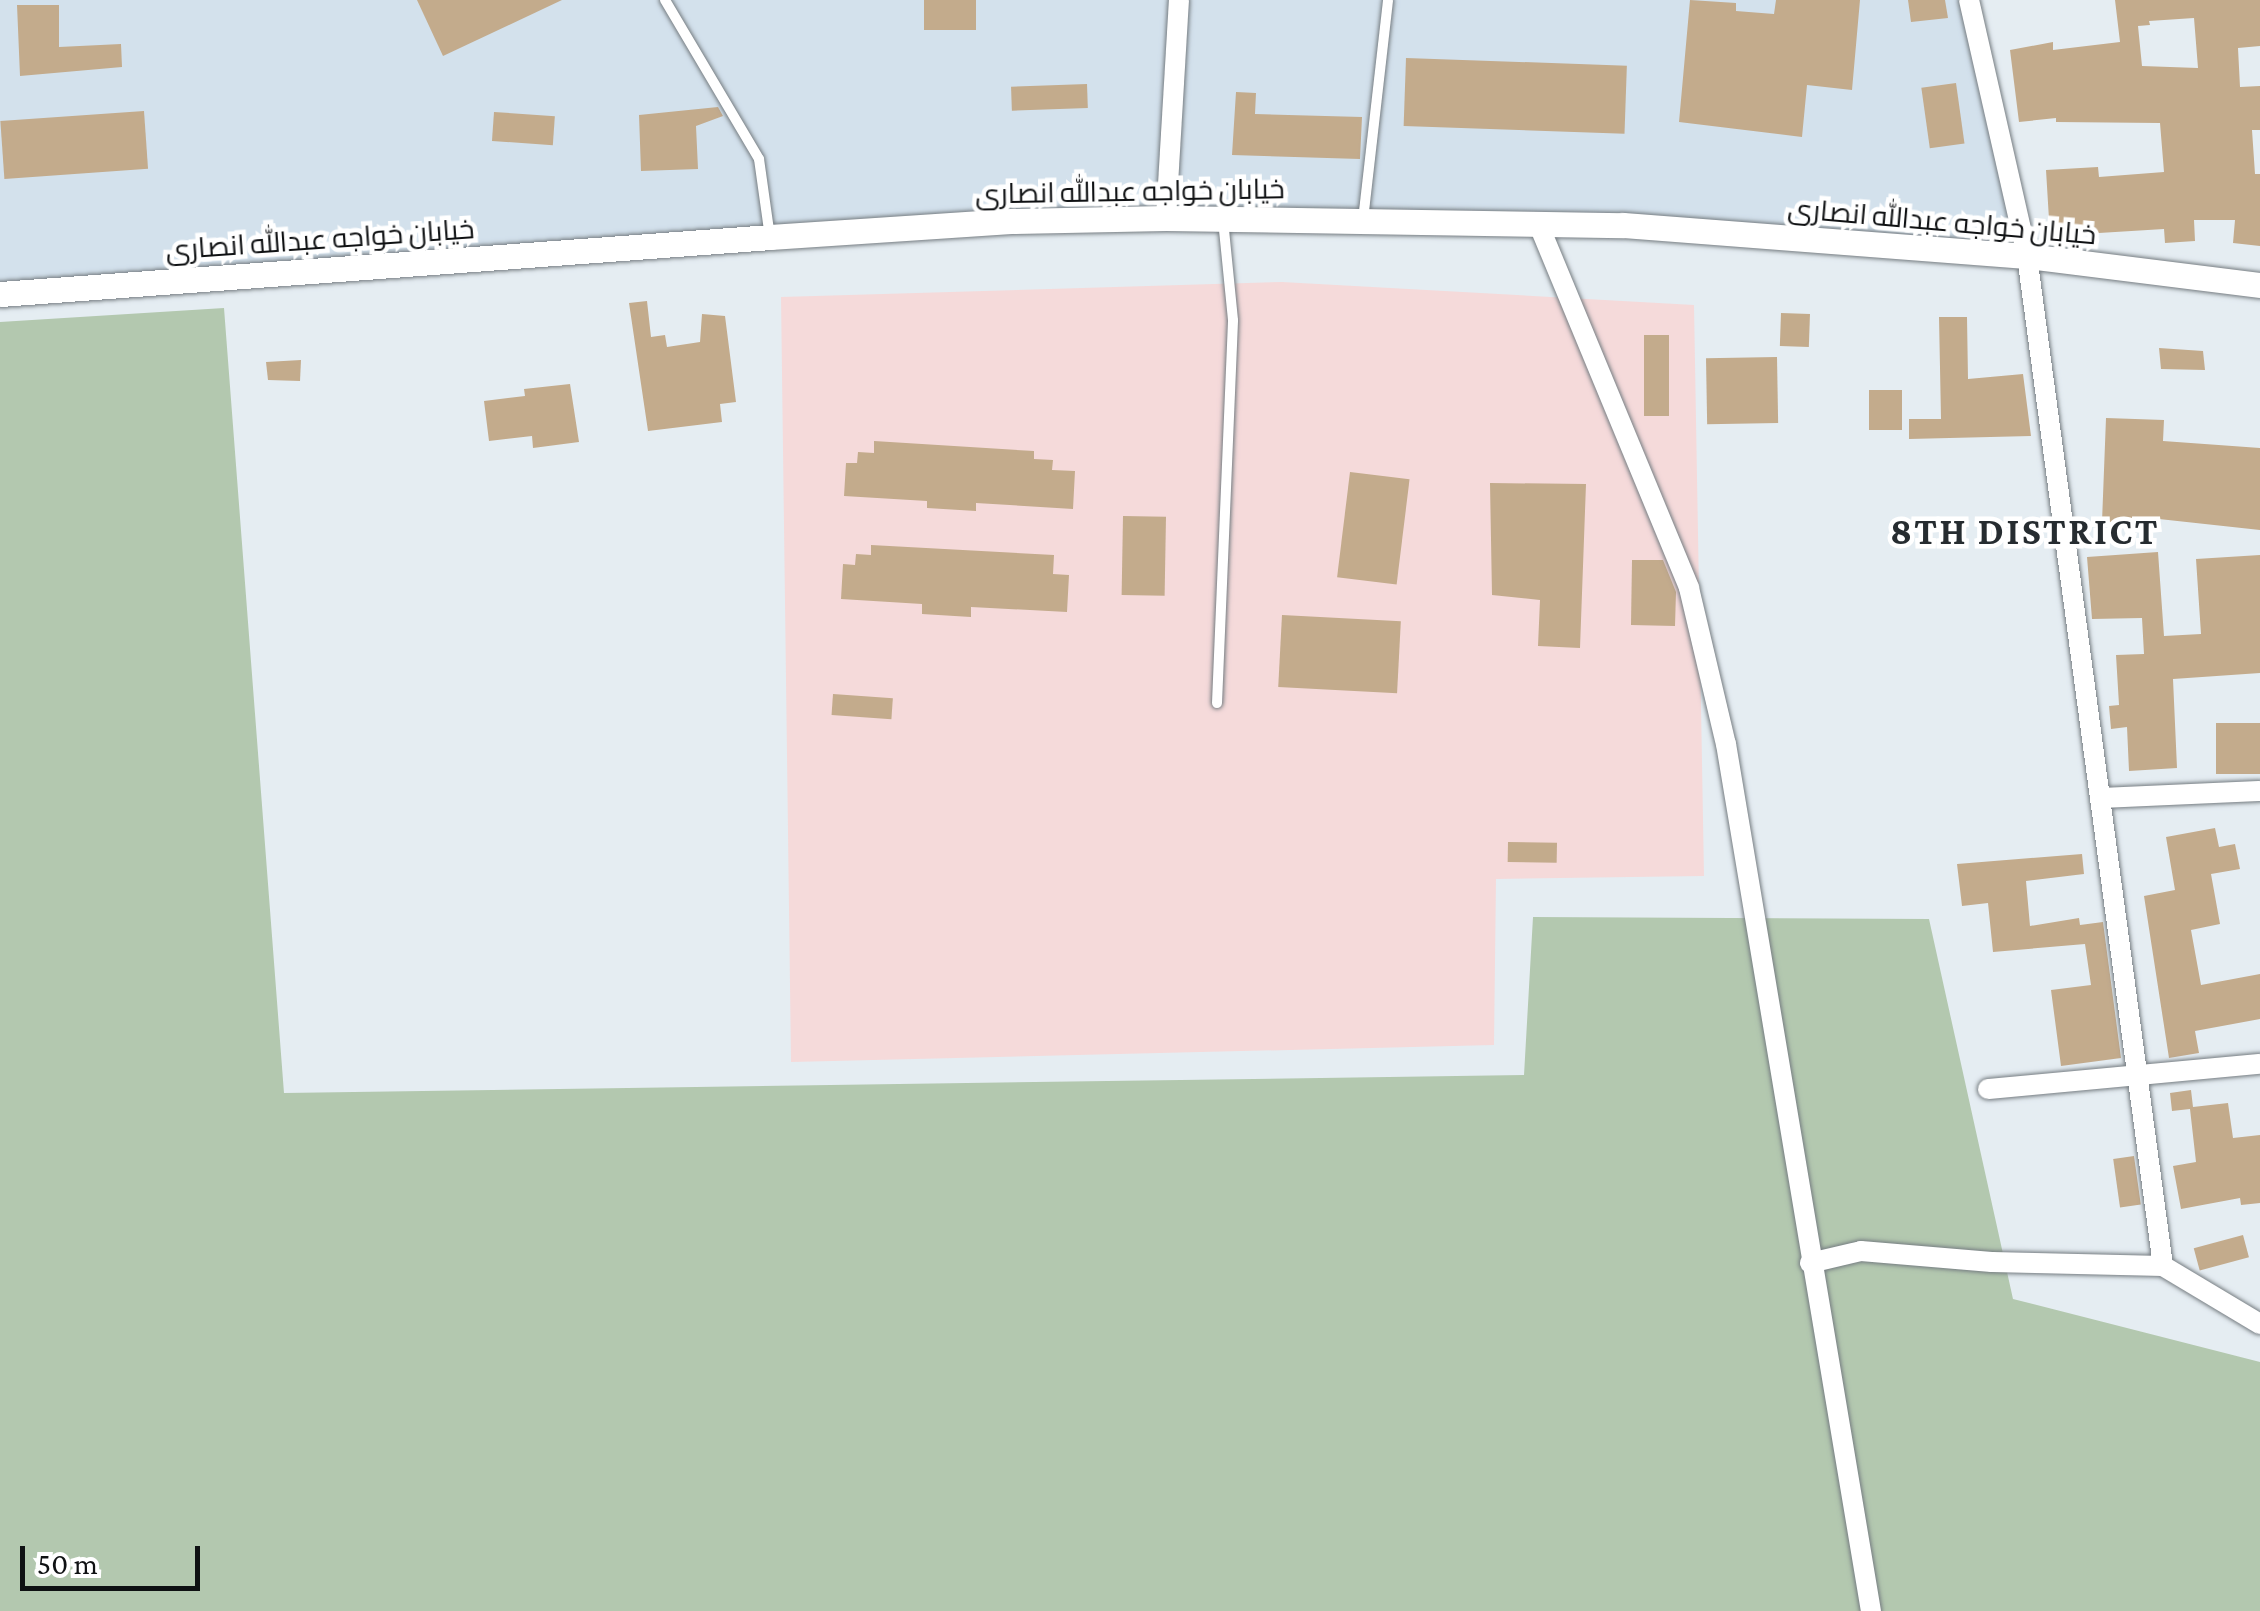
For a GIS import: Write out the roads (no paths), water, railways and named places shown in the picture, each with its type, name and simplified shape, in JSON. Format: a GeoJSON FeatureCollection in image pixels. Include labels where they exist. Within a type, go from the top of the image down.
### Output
{"type":"FeatureCollection","features":[{"type":"Feature","properties":{"kind":"street"},"geometry":{"type":"LineString","coordinates":[[1166,218],[1180,0]]}},
{"type":"Feature","properties":{"kind":"street"},"geometry":{"type":"LineString","coordinates":[[1968,0],[2026,256],[2140,1078],[2162,1266]]}},
{"type":"Feature","properties":{"kind":"street","name":"خیابان خواجه عبدالله انصاری"},"geometry":{"type":"LineString","coordinates":[[0,294],[770,237],[1014,222],[1166,218],[1622,225],[2026,256],[2260,284]]}},
{"type":"Feature","properties":{"kind":"street"},"geometry":{"type":"LineString","coordinates":[[1538,223],[1690,588],[1726,744],[1871,1611]]}},
{"type":"Feature","properties":{"kind":"street"},"geometry":{"type":"LineString","coordinates":[[2100,798],[2260,791]]}},
{"type":"Feature","properties":{"kind":"street"},"geometry":{"type":"LineString","coordinates":[[1988,1089],[2260,1064]]}},
{"type":"Feature","properties":{"kind":"street"},"geometry":{"type":"LineString","coordinates":[[1810,1263],[1862,1252],[1992,1262],[2162,1266],[2260,1324]]}},
{"type":"Feature","properties":{"kind":"lane"},"geometry":{"type":"LineString","coordinates":[[665,0],[759,159],[770,237]]}},
{"type":"Feature","properties":{"kind":"lane"},"geometry":{"type":"LineString","coordinates":[[1363,220],[1388,0]]}},
{"type":"Feature","properties":{"kind":"lane"},"geometry":{"type":"LineString","coordinates":[[1216,703],[1232,320],[1223,218]]}},
{"type":"Feature","properties":{"kind":"district","name":"8TH DISTRICT"},"geometry":{"type":"Point","coordinates":[2025,532]}}]}
